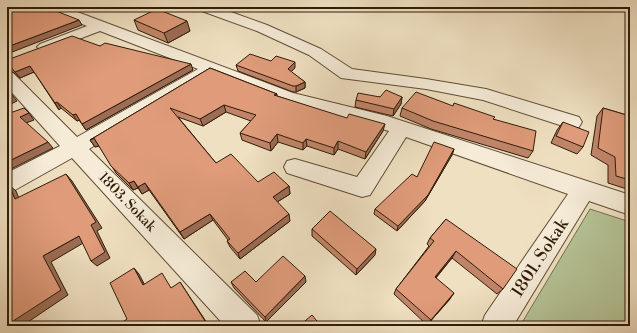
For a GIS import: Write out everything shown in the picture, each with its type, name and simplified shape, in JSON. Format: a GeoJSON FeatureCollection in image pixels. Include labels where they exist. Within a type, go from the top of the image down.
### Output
{"type":"FeatureCollection","features":[{"type":"Feature","properties":{"kind":"street"},"geometry":{"type":"LineString","coordinates":[[52,7],[102,25],[209,69],[287,97],[402,128],[630,205]]}},
{"type":"Feature","properties":{"kind":"street"},"geometry":{"type":"LineString","coordinates":[[204,7],[262,28],[315,52],[347,74],[426,84],[486,95],[572,122]]}},
{"type":"Feature","properties":{"kind":"street"},"geometry":{"type":"LineString","coordinates":[[29,53],[102,25]]}},
{"type":"Feature","properties":{"kind":"street"},"geometry":{"type":"LineString","coordinates":[[7,184],[111,128],[209,69]]}},
{"type":"Feature","properties":{"kind":"street","name":"1803. Sokak"},"geometry":{"type":"LineString","coordinates":[[7,77],[246,326]]}},
{"type":"Feature","properties":{"kind":"street"},"geometry":{"type":"LineString","coordinates":[[14,112],[33,103]]}},
{"type":"Feature","properties":{"kind":"street"},"geometry":{"type":"LineString","coordinates":[[296,168],[362,188],[402,128]]}},
{"type":"Feature","properties":{"kind":"street","name":"1801. Sokak"},"geometry":{"type":"LineString","coordinates":[[496,326],[584,189]]}},
{"type":"Feature","properties":{"kind":"green space"},"geometry":{"type":"Polygon","coordinates":[[[590,209],[630,222],[630,326],[520,326],[590,209]]]}},
{"type":"Feature","properties":{"kind":"building"},"geometry":{"type":"Polygon","coordinates":[[[7,7],[46,7],[79,20],[7,47],[7,7]]]}},
{"type":"Feature","properties":{"kind":"building"},"geometry":{"type":"Polygon","coordinates":[[[157,9],[187,21],[164,33],[134,20],[157,9]]]}},
{"type":"Feature","properties":{"kind":"building"},"geometry":{"type":"Polygon","coordinates":[[[72,36],[100,46],[105,43],[191,64],[82,124],[76,114],[73,115],[57,102],[55,103],[30,66],[15,72],[9,65],[7,65],[7,60],[72,36]]]}},
{"type":"Feature","properties":{"kind":"building"},"geometry":{"type":"Polygon","coordinates":[[[250,54],[271,61],[276,56],[295,62],[288,69],[305,82],[293,86],[236,65],[250,54]]]}},
{"type":"Feature","properties":{"kind":"building"},"geometry":{"type":"Polygon","coordinates":[[[210,68],[277,94],[274,95],[347,118],[349,114],[385,124],[366,152],[338,141],[334,148],[306,139],[303,143],[277,134],[270,143],[240,133],[256,115],[224,105],[200,119],[170,108],[216,163],[231,154],[258,182],[274,172],[289,186],[273,197],[289,214],[238,253],[227,241],[230,239],[210,214],[180,232],[145,183],[138,187],[134,181],[129,183],[111,166],[94,138],[90,140],[210,68]]]}},
{"type":"Feature","properties":{"kind":"building"},"geometry":{"type":"Polygon","coordinates":[[[7,89],[12,95],[7,97],[7,89]]]}},
{"type":"Feature","properties":{"kind":"building"},"geometry":{"type":"Polygon","coordinates":[[[386,90],[402,97],[394,109],[356,100],[358,93],[380,97],[386,90]]]}},
{"type":"Feature","properties":{"kind":"building"},"geometry":{"type":"Polygon","coordinates":[[[416,92],[453,106],[454,103],[495,117],[493,119],[536,131],[533,151],[433,121],[402,108],[416,92]]]}},
{"type":"Feature","properties":{"kind":"building"},"geometry":{"type":"Polygon","coordinates":[[[24,108],[29,113],[20,117],[48,142],[7,162],[7,114],[24,108]]]}},
{"type":"Feature","properties":{"kind":"building"},"geometry":{"type":"Polygon","coordinates":[[[603,108],[630,116],[630,180],[616,176],[615,157],[598,148],[603,108]]]}},
{"type":"Feature","properties":{"kind":"building"},"geometry":{"type":"Polygon","coordinates":[[[563,122],[589,132],[583,147],[556,136],[563,122]]]}},
{"type":"Feature","properties":{"kind":"building"},"geometry":{"type":"Polygon","coordinates":[[[434,142],[454,149],[428,195],[398,226],[375,209],[412,174],[417,177],[434,142]]]}},
{"type":"Feature","properties":{"kind":"building"},"geometry":{"type":"Polygon","coordinates":[[[66,174],[96,222],[91,225],[105,252],[91,261],[79,236],[43,256],[61,290],[7,325],[7,185],[9,185],[15,199],[66,174]]]}},
{"type":"Feature","properties":{"kind":"building"},"geometry":{"type":"Polygon","coordinates":[[[330,211],[376,249],[357,269],[312,229],[330,211]]]}},
{"type":"Feature","properties":{"kind":"building"},"geometry":{"type":"Polygon","coordinates":[[[446,219],[517,269],[503,289],[456,251],[435,277],[454,293],[431,320],[396,289],[434,241],[430,238],[446,219]]]}},
{"type":"Feature","properties":{"kind":"building"},"geometry":{"type":"Polygon","coordinates":[[[283,256],[305,276],[265,317],[231,282],[245,271],[256,282],[283,256]]]}},
{"type":"Feature","properties":{"kind":"building"},"geometry":{"type":"Polygon","coordinates":[[[134,268],[143,285],[162,273],[171,288],[180,282],[205,321],[198,326],[117,326],[127,319],[110,283],[134,268]]]}},
{"type":"Feature","properties":{"kind":"building"},"geometry":{"type":"Polygon","coordinates":[[[312,315],[321,326],[299,326],[312,315]]]}}]}
